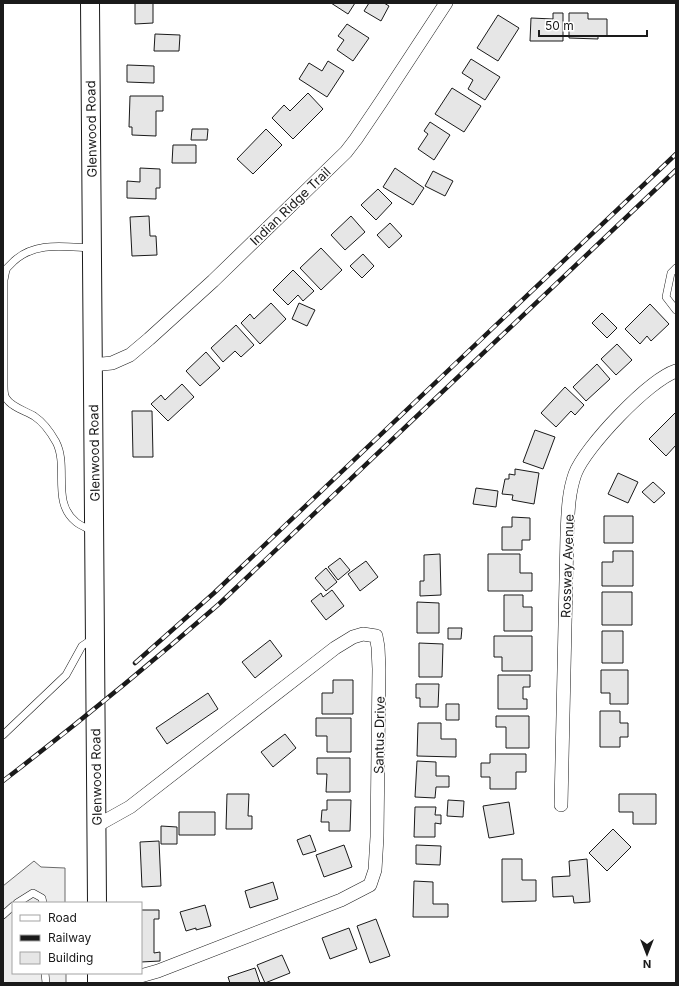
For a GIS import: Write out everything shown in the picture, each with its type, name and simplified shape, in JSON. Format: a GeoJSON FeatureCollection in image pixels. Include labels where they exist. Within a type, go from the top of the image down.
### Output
{"type":"FeatureCollection","features":[{"type":"Feature","properties":{"kind":"street","name":"Glenwood Road"},"geometry":{"type":"LineString","coordinates":[[90,3],[92,366],[95,532],[94,678],[97,902]]}},
{"type":"Feature","properties":{"kind":"street","name":"Indian Ridge Trail"},"geometry":{"type":"LineString","coordinates":[[92,366],[112,363],[130,355],[149,339],[213,281],[346,152],[446,3]]}},
{"type":"Feature","properties":{"kind":"street","name":"Rossway Avenue"},"geometry":{"type":"LineString","coordinates":[[561,805],[566,534],[571,490],[576,473],[587,454],[608,429],[655,383],[676,371]]}},
{"type":"Feature","properties":{"kind":"street","name":"Santus Drive"},"geometry":{"type":"LineString","coordinates":[[96,826],[130,807],[335,648],[353,637],[363,634],[376,636],[380,669],[377,837],[375,870],[370,885],[341,900],[158,971],[138,977],[97,979]]}},
{"type":"Feature","properties":{"kind":"lane"},"geometry":{"type":"LineString","coordinates":[[92,248],[55,246],[41,248],[19,257],[4,272],[3,379],[6,398],[35,417],[49,432],[56,443],[60,456],[62,496],[64,504],[73,519],[95,532]]}},
{"type":"Feature","properties":{"kind":"lane"},"geometry":{"type":"LineString","coordinates":[[676,268],[671,273],[666,297],[676,310]]}},
{"type":"Feature","properties":{"kind":"lane"},"geometry":{"type":"LineString","coordinates":[[3,734],[66,675],[82,646],[95,637]]}},
{"type":"Feature","properties":{"kind":"lane"},"geometry":{"type":"LineString","coordinates":[[19,902],[33,893],[42,898],[43,902]]}},
{"type":"Feature","properties":{"kind":"lane"},"geometry":{"type":"LineString","coordinates":[[3,915],[12,907]]}},
{"type":"Feature","properties":{"kind":"shaded area"},"geometry":{"type":"Polygon","coordinates":[[[34,861],[41,867],[65,868],[65,902],[12,902],[12,974],[66,974],[66,983],[3,983],[3,886],[34,861]]]}},
{"type":"Feature","properties":{"kind":"building"},"geometry":{"type":"Polygon","coordinates":[[[135,3],[153,3],[153,23],[135,24],[135,3]]]}},
{"type":"Feature","properties":{"kind":"building"},"geometry":{"type":"Polygon","coordinates":[[[331,3],[355,3],[348,14],[331,3]]]}},
{"type":"Feature","properties":{"kind":"building"},"geometry":{"type":"Polygon","coordinates":[[[369,3],[384,3],[389,6],[381,21],[364,11],[369,3]]]}},
{"type":"Feature","properties":{"kind":"building"},"geometry":{"type":"Polygon","coordinates":[[[553,13],[563,13],[563,41],[530,41],[531,18],[553,19],[553,13]]]}},
{"type":"Feature","properties":{"kind":"building"},"geometry":{"type":"Polygon","coordinates":[[[569,13],[588,13],[588,19],[607,19],[607,36],[598,36],[598,39],[569,38],[569,13]]]}},
{"type":"Feature","properties":{"kind":"building"},"geometry":{"type":"Polygon","coordinates":[[[498,15],[519,28],[498,61],[477,48],[498,15]]]}},
{"type":"Feature","properties":{"kind":"building"},"geometry":{"type":"Polygon","coordinates":[[[347,24],[369,38],[353,61],[337,50],[344,40],[338,36],[347,24]]]}},
{"type":"Feature","properties":{"kind":"building"},"geometry":{"type":"Polygon","coordinates":[[[155,34],[180,35],[179,51],[154,51],[155,34]]]}},
{"type":"Feature","properties":{"kind":"building"},"geometry":{"type":"Polygon","coordinates":[[[471,59],[500,77],[485,100],[468,89],[473,80],[462,73],[471,59]]]}},
{"type":"Feature","properties":{"kind":"building"},"geometry":{"type":"Polygon","coordinates":[[[328,61],[344,71],[327,97],[299,79],[309,63],[322,71],[328,61]]]}},
{"type":"Feature","properties":{"kind":"building"},"geometry":{"type":"Polygon","coordinates":[[[127,65],[154,66],[154,83],[127,82],[127,65]]]}},
{"type":"Feature","properties":{"kind":"building"},"geometry":{"type":"Polygon","coordinates":[[[452,88],[481,106],[464,132],[435,114],[452,88]]]}},
{"type":"Feature","properties":{"kind":"building"},"geometry":{"type":"Polygon","coordinates":[[[308,93],[323,109],[293,139],[272,118],[284,105],[290,111],[308,93]]]}},
{"type":"Feature","properties":{"kind":"building"},"geometry":{"type":"Polygon","coordinates":[[[130,96],[163,96],[163,111],[156,111],[156,136],[132,135],[132,127],[129,127],[130,96]]]}},
{"type":"Feature","properties":{"kind":"building"},"geometry":{"type":"Polygon","coordinates":[[[430,122],[450,135],[434,160],[418,149],[428,134],[424,131],[430,122]]]}},
{"type":"Feature","properties":{"kind":"building"},"geometry":{"type":"Polygon","coordinates":[[[192,129],[208,129],[207,140],[191,140],[192,129]]]}},
{"type":"Feature","properties":{"kind":"building"},"geometry":{"type":"Polygon","coordinates":[[[266,129],[282,145],[253,174],[237,159],[266,129]]]}},
{"type":"Feature","properties":{"kind":"building"},"geometry":{"type":"Polygon","coordinates":[[[173,145],[196,145],[196,163],[172,163],[173,145]]]}},
{"type":"Feature","properties":{"kind":"building"},"geometry":{"type":"Polygon","coordinates":[[[140,168],[160,169],[160,188],[156,188],[156,199],[127,198],[127,181],[140,182],[140,168]]]}},
{"type":"Feature","properties":{"kind":"building"},"geometry":{"type":"Polygon","coordinates":[[[395,168],[424,188],[413,205],[383,187],[395,168]]]}},
{"type":"Feature","properties":{"kind":"building"},"geometry":{"type":"Polygon","coordinates":[[[433,171],[453,181],[445,196],[425,186],[433,171]]]}},
{"type":"Feature","properties":{"kind":"building"},"geometry":{"type":"Polygon","coordinates":[[[378,189],[392,203],[376,220],[361,205],[378,189]]]}},
{"type":"Feature","properties":{"kind":"building"},"geometry":{"type":"Polygon","coordinates":[[[149,216],[150,236],[156,236],[157,255],[132,256],[130,217],[149,216]]]}},
{"type":"Feature","properties":{"kind":"building"},"geometry":{"type":"Polygon","coordinates":[[[351,216],[365,232],[345,250],[331,235],[351,216]]]}},
{"type":"Feature","properties":{"kind":"building"},"geometry":{"type":"Polygon","coordinates":[[[390,223],[402,236],[389,248],[377,235],[390,223]]]}},
{"type":"Feature","properties":{"kind":"building"},"geometry":{"type":"Polygon","coordinates":[[[321,248],[342,270],[321,290],[300,268],[321,248]]]}},
{"type":"Feature","properties":{"kind":"building"},"geometry":{"type":"Polygon","coordinates":[[[363,254],[374,266],[362,278],[350,266],[363,254]]]}},
{"type":"Feature","properties":{"kind":"building"},"geometry":{"type":"Polygon","coordinates":[[[293,270],[314,291],[303,301],[298,295],[288,305],[273,290],[293,270]]]}},
{"type":"Feature","properties":{"kind":"building"},"geometry":{"type":"Polygon","coordinates":[[[271,303],[286,319],[260,344],[241,323],[250,314],[254,319],[271,303]]]}},
{"type":"Feature","properties":{"kind":"building"},"geometry":{"type":"Polygon","coordinates":[[[299,303],[315,310],[307,326],[292,319],[299,303]]]}},
{"type":"Feature","properties":{"kind":"building"},"geometry":{"type":"Polygon","coordinates":[[[650,304],[669,324],[651,341],[647,336],[640,344],[625,329],[650,304]]]}},
{"type":"Feature","properties":{"kind":"building"},"geometry":{"type":"Polygon","coordinates":[[[602,313],[617,328],[607,338],[592,323],[602,313]]]}},
{"type":"Feature","properties":{"kind":"building"},"geometry":{"type":"Polygon","coordinates":[[[236,325],[254,345],[241,357],[235,351],[223,362],[211,348],[236,325]]]}},
{"type":"Feature","properties":{"kind":"building"},"geometry":{"type":"Polygon","coordinates":[[[617,344],[632,360],[616,375],[601,359],[617,344]]]}},
{"type":"Feature","properties":{"kind":"building"},"geometry":{"type":"Polygon","coordinates":[[[206,352],[220,368],[200,386],[186,371],[206,352]]]}},
{"type":"Feature","properties":{"kind":"building"},"geometry":{"type":"Polygon","coordinates":[[[597,364],[610,379],[586,401],[573,387],[597,364]]]}},
{"type":"Feature","properties":{"kind":"building"},"geometry":{"type":"Polygon","coordinates":[[[182,384],[194,397],[168,421],[151,404],[161,395],[165,400],[182,384]]]}},
{"type":"Feature","properties":{"kind":"building"},"geometry":{"type":"Polygon","coordinates":[[[565,387],[584,405],[575,415],[571,411],[556,427],[541,413],[565,387]]]}},
{"type":"Feature","properties":{"kind":"building"},"geometry":{"type":"Polygon","coordinates":[[[132,411],[152,411],[153,457],[133,457],[132,411]]]}},
{"type":"Feature","properties":{"kind":"building"},"geometry":{"type":"Polygon","coordinates":[[[676,412],[676,445],[666,456],[649,439],[676,412]]]}},
{"type":"Feature","properties":{"kind":"building"},"geometry":{"type":"Polygon","coordinates":[[[535,430],[555,437],[543,469],[523,462],[535,430]]]}},
{"type":"Feature","properties":{"kind":"building"},"geometry":{"type":"Polygon","coordinates":[[[515,469],[539,473],[534,504],[512,500],[513,495],[502,494],[505,479],[509,479],[509,474],[515,475],[515,469]]]}},
{"type":"Feature","properties":{"kind":"building"},"geometry":{"type":"Polygon","coordinates":[[[618,473],[638,482],[628,503],[608,494],[618,473]]]}},
{"type":"Feature","properties":{"kind":"building"},"geometry":{"type":"Polygon","coordinates":[[[653,482],[665,493],[654,503],[642,492],[653,482]]]}},
{"type":"Feature","properties":{"kind":"building"},"geometry":{"type":"Polygon","coordinates":[[[476,488],[498,491],[496,507],[473,504],[476,488]]]}},
{"type":"Feature","properties":{"kind":"building"},"geometry":{"type":"Polygon","coordinates":[[[604,516],[633,516],[633,543],[604,543],[604,516]]]}},
{"type":"Feature","properties":{"kind":"building"},"geometry":{"type":"Polygon","coordinates":[[[512,517],[530,518],[530,540],[522,540],[522,550],[502,550],[502,527],[512,527],[512,517]]]}},
{"type":"Feature","properties":{"kind":"building"},"geometry":{"type":"Polygon","coordinates":[[[613,551],[633,551],[633,586],[602,586],[602,562],[613,562],[613,551]]]}},
{"type":"Feature","properties":{"kind":"building"},"geometry":{"type":"Polygon","coordinates":[[[440,554],[441,595],[420,596],[420,581],[424,581],[424,555],[440,554]]]}},
{"type":"Feature","properties":{"kind":"building"},"geometry":{"type":"Polygon","coordinates":[[[488,554],[520,554],[520,573],[532,573],[532,591],[488,591],[488,554]]]}},
{"type":"Feature","properties":{"kind":"building"},"geometry":{"type":"Polygon","coordinates":[[[340,558],[350,570],[338,580],[328,567],[340,558]]]}},
{"type":"Feature","properties":{"kind":"building"},"geometry":{"type":"Polygon","coordinates":[[[366,561],[378,577],[360,591],[348,574],[366,561]]]}},
{"type":"Feature","properties":{"kind":"building"},"geometry":{"type":"Polygon","coordinates":[[[326,568],[337,582],[326,591],[315,578],[326,568]]]}},
{"type":"Feature","properties":{"kind":"building"},"geometry":{"type":"Polygon","coordinates":[[[332,590],[344,606],[326,620],[311,601],[321,593],[323,597],[332,590]]]}},
{"type":"Feature","properties":{"kind":"building"},"geometry":{"type":"Polygon","coordinates":[[[602,592],[632,592],[632,625],[602,625],[602,592]]]}},
{"type":"Feature","properties":{"kind":"building"},"geometry":{"type":"Polygon","coordinates":[[[504,595],[523,595],[523,607],[532,607],[532,631],[504,631],[504,595]]]}},
{"type":"Feature","properties":{"kind":"building"},"geometry":{"type":"Polygon","coordinates":[[[417,602],[439,603],[439,633],[417,633],[417,602]]]}},
{"type":"Feature","properties":{"kind":"building"},"geometry":{"type":"Polygon","coordinates":[[[448,628],[462,628],[461,639],[448,639],[448,628]]]}},
{"type":"Feature","properties":{"kind":"building"},"geometry":{"type":"Polygon","coordinates":[[[602,631],[623,631],[623,663],[602,663],[602,631]]]}},
{"type":"Feature","properties":{"kind":"building"},"geometry":{"type":"Polygon","coordinates":[[[494,636],[532,636],[532,671],[502,671],[502,657],[494,657],[494,636]]]}},
{"type":"Feature","properties":{"kind":"building"},"geometry":{"type":"Polygon","coordinates":[[[270,640],[282,656],[255,678],[242,662],[270,640]]]}},
{"type":"Feature","properties":{"kind":"building"},"geometry":{"type":"Polygon","coordinates":[[[419,643],[443,644],[442,677],[419,677],[419,643]]]}},
{"type":"Feature","properties":{"kind":"building"},"geometry":{"type":"Polygon","coordinates":[[[601,670],[628,670],[628,704],[610,704],[610,693],[601,693],[601,670]]]}},
{"type":"Feature","properties":{"kind":"building"},"geometry":{"type":"Polygon","coordinates":[[[498,675],[530,675],[530,687],[523,687],[523,699],[527,699],[527,709],[498,709],[498,675]]]}},
{"type":"Feature","properties":{"kind":"building"},"geometry":{"type":"Polygon","coordinates":[[[333,680],[353,680],[353,714],[322,714],[322,693],[333,693],[333,680]]]}},
{"type":"Feature","properties":{"kind":"building"},"geometry":{"type":"Polygon","coordinates":[[[416,684],[439,684],[438,707],[420,707],[420,698],[416,698],[416,684]]]}},
{"type":"Feature","properties":{"kind":"building"},"geometry":{"type":"Polygon","coordinates":[[[208,693],[218,709],[167,744],[156,728],[208,693]]]}},
{"type":"Feature","properties":{"kind":"building"},"geometry":{"type":"Polygon","coordinates":[[[446,704],[459,704],[459,720],[446,720],[446,704]]]}},
{"type":"Feature","properties":{"kind":"building"},"geometry":{"type":"Polygon","coordinates":[[[600,711],[620,711],[620,723],[628,723],[628,737],[620,737],[620,747],[600,747],[600,711]]]}},
{"type":"Feature","properties":{"kind":"building"},"geometry":{"type":"Polygon","coordinates":[[[496,716],[529,716],[529,748],[506,748],[506,727],[496,727],[496,716]]]}},
{"type":"Feature","properties":{"kind":"building"},"geometry":{"type":"Polygon","coordinates":[[[316,718],[351,718],[351,752],[327,752],[327,736],[316,736],[316,718]]]}},
{"type":"Feature","properties":{"kind":"building"},"geometry":{"type":"Polygon","coordinates":[[[418,723],[441,723],[441,739],[456,739],[456,757],[417,756],[418,723]]]}},
{"type":"Feature","properties":{"kind":"building"},"geometry":{"type":"Polygon","coordinates":[[[285,734],[296,748],[273,767],[261,752],[285,734]]]}},
{"type":"Feature","properties":{"kind":"building"},"geometry":{"type":"Polygon","coordinates":[[[490,754],[526,754],[526,772],[516,772],[516,789],[490,789],[490,777],[481,777],[481,763],[490,763],[490,754]]]}},
{"type":"Feature","properties":{"kind":"building"},"geometry":{"type":"Polygon","coordinates":[[[317,758],[350,758],[350,792],[326,792],[327,774],[317,774],[317,758]]]}},
{"type":"Feature","properties":{"kind":"building"},"geometry":{"type":"Polygon","coordinates":[[[417,761],[436,762],[436,776],[449,776],[449,787],[436,787],[435,798],[415,797],[417,761]]]}},
{"type":"Feature","properties":{"kind":"building"},"geometry":{"type":"Polygon","coordinates":[[[227,794],[249,794],[248,816],[252,816],[252,829],[226,829],[227,794]]]}},
{"type":"Feature","properties":{"kind":"building"},"geometry":{"type":"Polygon","coordinates":[[[619,794],[656,794],[656,824],[633,824],[633,812],[619,812],[619,794]]]}},
{"type":"Feature","properties":{"kind":"building"},"geometry":{"type":"Polygon","coordinates":[[[327,800],[351,800],[350,831],[329,831],[329,822],[321,822],[322,810],[327,810],[327,800]]]}},
{"type":"Feature","properties":{"kind":"building"},"geometry":{"type":"Polygon","coordinates":[[[448,800],[464,801],[463,817],[447,816],[448,800]]]}},
{"type":"Feature","properties":{"kind":"building"},"geometry":{"type":"Polygon","coordinates":[[[509,802],[514,834],[489,838],[483,806],[509,802]]]}},
{"type":"Feature","properties":{"kind":"building"},"geometry":{"type":"Polygon","coordinates":[[[415,807],[436,807],[435,815],[441,815],[441,824],[435,823],[435,837],[414,837],[415,807]]]}},
{"type":"Feature","properties":{"kind":"building"},"geometry":{"type":"Polygon","coordinates":[[[179,812],[215,812],[215,835],[179,835],[179,812]]]}},
{"type":"Feature","properties":{"kind":"building"},"geometry":{"type":"Polygon","coordinates":[[[161,826],[177,827],[177,844],[161,844],[161,826]]]}},
{"type":"Feature","properties":{"kind":"building"},"geometry":{"type":"Polygon","coordinates":[[[613,829],[631,847],[607,871],[589,853],[613,829]]]}},
{"type":"Feature","properties":{"kind":"building"},"geometry":{"type":"Polygon","coordinates":[[[310,835],[316,851],[303,855],[297,840],[310,835]]]}},
{"type":"Feature","properties":{"kind":"building"},"geometry":{"type":"Polygon","coordinates":[[[159,841],[161,886],[142,887],[140,842],[159,841]]]}},
{"type":"Feature","properties":{"kind":"building"},"geometry":{"type":"Polygon","coordinates":[[[344,845],[352,867],[324,877],[316,855],[344,845]]]}},
{"type":"Feature","properties":{"kind":"building"},"geometry":{"type":"Polygon","coordinates":[[[416,845],[441,846],[440,865],[416,864],[416,845]]]}},
{"type":"Feature","properties":{"kind":"building"},"geometry":{"type":"Polygon","coordinates":[[[502,859],[522,859],[522,880],[536,880],[536,901],[502,902],[502,859]]]}},
{"type":"Feature","properties":{"kind":"building"},"geometry":{"type":"Polygon","coordinates":[[[587,859],[590,902],[574,903],[573,896],[553,897],[552,877],[570,876],[569,861],[587,859]]]}},
{"type":"Feature","properties":{"kind":"building"},"geometry":{"type":"Polygon","coordinates":[[[414,881],[433,882],[433,904],[448,904],[448,917],[413,917],[414,881]]]}},
{"type":"Feature","properties":{"kind":"building"},"geometry":{"type":"Polygon","coordinates":[[[273,882],[278,899],[250,908],[245,891],[273,882]]]}},
{"type":"Feature","properties":{"kind":"building"},"geometry":{"type":"Polygon","coordinates":[[[205,905],[211,926],[186,931],[180,912],[205,905]]]}},
{"type":"Feature","properties":{"kind":"building"},"geometry":{"type":"Polygon","coordinates":[[[142,910],[159,910],[159,919],[154,919],[154,953],[160,952],[160,961],[142,962],[142,910]]]}},
{"type":"Feature","properties":{"kind":"building"},"geometry":{"type":"Polygon","coordinates":[[[376,919],[390,956],[370,963],[357,926],[376,919]]]}},
{"type":"Feature","properties":{"kind":"building"},"geometry":{"type":"Polygon","coordinates":[[[349,928],[357,949],[330,959],[322,938],[349,928]]]}},
{"type":"Feature","properties":{"kind":"building"},"geometry":{"type":"Polygon","coordinates":[[[282,955],[290,973],[265,983],[257,965],[282,955]]]}},
{"type":"Feature","properties":{"kind":"building"},"geometry":{"type":"Polygon","coordinates":[[[255,968],[260,983],[230,983],[228,977],[255,968]]]}},
{"type":"Feature","properties":{"kind":"railway"},"geometry":{"type":"LineString","coordinates":[[135,663],[214,593],[676,154]]}},
{"type":"Feature","properties":{"kind":"railway"},"geometry":{"type":"LineString","coordinates":[[3,781],[112,694],[219,604],[676,170]]}}]}
